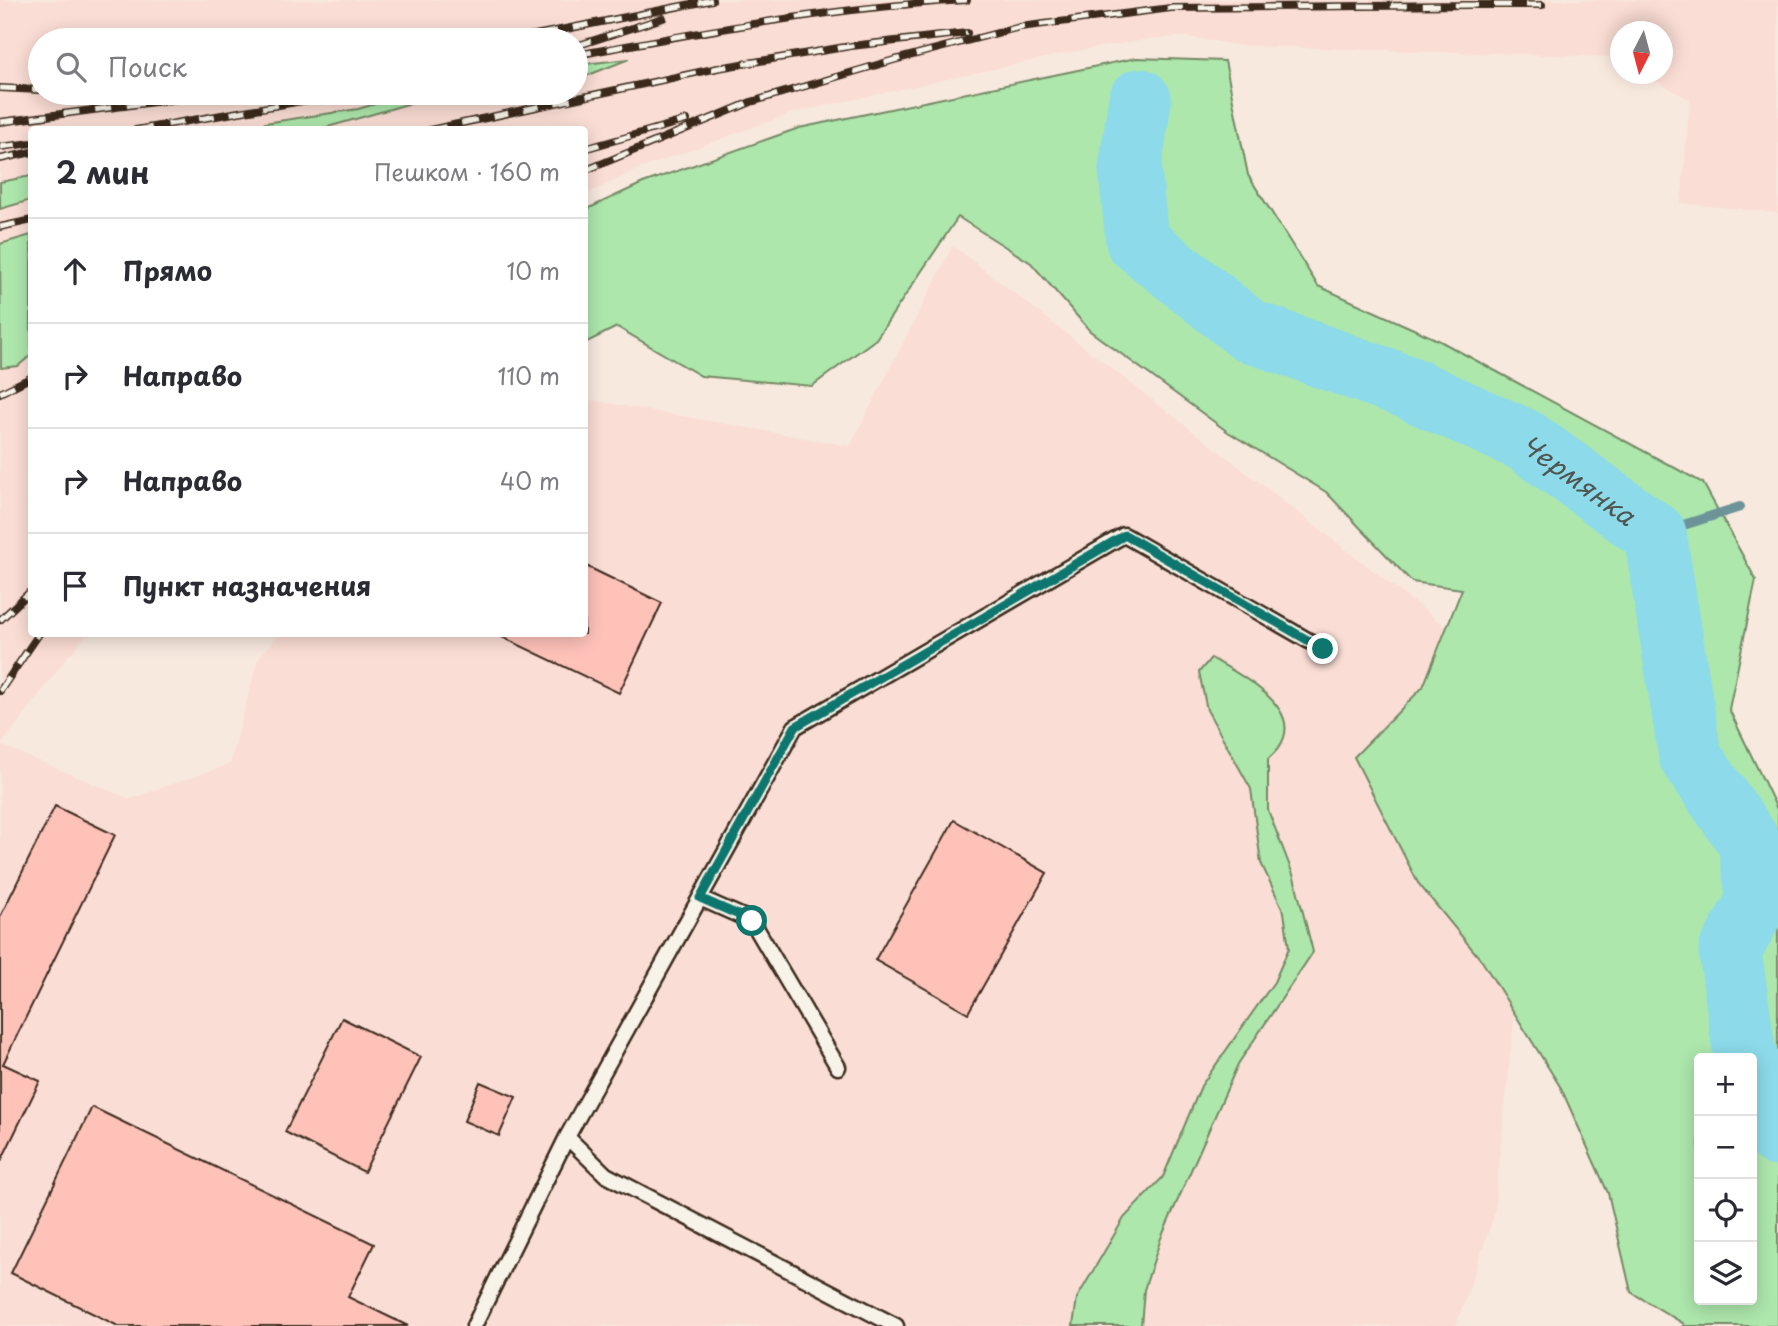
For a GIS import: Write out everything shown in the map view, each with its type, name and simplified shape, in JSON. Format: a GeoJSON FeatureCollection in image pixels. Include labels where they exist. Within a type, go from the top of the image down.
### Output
{"type":"FeatureCollection","features":[{"type":"Feature","properties":{"kind":"lane"},"geometry":{"type":"LineString","coordinates":[[474,1326],[567,1137],[795,727],[1125,535],[1323,649]]}},
{"type":"Feature","properties":{"kind":"lane"},"geometry":{"type":"LineString","coordinates":[[700,898],[752,921],[838,1067]]}},
{"type":"Feature","properties":{"kind":"lane"},"geometry":{"type":"LineString","coordinates":[[567,1137],[606,1175],[896,1326]]}},
{"type":"Feature","properties":{"kind":"shaded area"},"geometry":{"type":"Polygon","coordinates":[[[0,0],[1778,0],[1778,213],[1681,203],[1690,100],[1662,84],[1673,84],[1673,21],[1610,21],[1610,57],[1243,46],[1187,37],[1157,38],[1077,51],[792,113],[636,170],[588,194],[588,126],[28,126],[28,637],[84,637],[1,745],[130,799],[230,764],[258,659],[277,637],[588,637],[588,400],[850,446],[953,246],[1454,633],[1520,959],[1494,1215],[1456,1326],[0,1326],[0,0]]]}},
{"type":"Feature","properties":{"kind":"green space"},"geometry":{"type":"Polygon","coordinates":[[[1136,58],[1225,61],[1248,175],[1318,286],[1440,341],[1703,483],[1756,580],[1729,709],[1778,811],[1778,1326],[1683,1326],[1684,1324],[1631,1292],[1608,1193],[1561,1088],[1482,961],[1418,883],[1354,757],[1423,687],[1462,589],[1412,582],[1326,492],[1228,432],[1090,331],[1031,263],[958,217],[876,339],[812,386],[701,376],[617,327],[588,342],[588,209],[643,183],[799,128],[1136,58]]]}},
{"type":"Feature","properties":{"kind":"green space"},"geometry":{"type":"Polygon","coordinates":[[[629,59],[588,75],[588,64],[629,59]]]}},
{"type":"Feature","properties":{"kind":"green space"},"geometry":{"type":"Polygon","coordinates":[[[372,105],[404,105],[331,126],[254,126],[265,123],[372,105]]]}},
{"type":"Feature","properties":{"kind":"green space"},"geometry":{"type":"Polygon","coordinates":[[[28,177],[28,201],[0,209],[0,182],[28,177]]]}},
{"type":"Feature","properties":{"kind":"green space"},"geometry":{"type":"Polygon","coordinates":[[[28,236],[28,358],[18,366],[1,368],[0,244],[28,236]]]}},
{"type":"Feature","properties":{"kind":"green space"},"geometry":{"type":"Polygon","coordinates":[[[1211,658],[1251,682],[1277,706],[1284,719],[1285,733],[1279,747],[1268,759],[1268,810],[1294,877],[1313,952],[1238,1064],[1161,1238],[1144,1290],[1141,1326],[1073,1326],[1077,1298],[1124,1218],[1163,1177],[1201,1086],[1274,982],[1289,948],[1284,912],[1261,863],[1251,789],[1207,710],[1199,672],[1211,658]]]}},
{"type":"Feature","properties":{"kind":"building"},"geometry":{"type":"Polygon","coordinates":[[[588,567],[662,603],[619,693],[502,637],[588,637],[588,567]]]}},
{"type":"Feature","properties":{"kind":"building"},"geometry":{"type":"Polygon","coordinates":[[[55,806],[115,835],[3,1064],[40,1081],[0,1163],[0,917],[55,806]]]}},
{"type":"Feature","properties":{"kind":"building"},"geometry":{"type":"Polygon","coordinates":[[[954,820],[1047,873],[968,1013],[875,960],[954,820]]]}},
{"type":"Feature","properties":{"kind":"building"},"geometry":{"type":"Polygon","coordinates":[[[342,1018],[421,1057],[364,1172],[285,1132],[342,1018]]]}},
{"type":"Feature","properties":{"kind":"building"},"geometry":{"type":"Polygon","coordinates":[[[480,1082],[516,1097],[499,1136],[464,1121],[480,1082]]]}},
{"type":"Feature","properties":{"kind":"building"},"geometry":{"type":"Polygon","coordinates":[[[92,1107],[374,1244],[348,1297],[408,1326],[118,1326],[11,1273],[92,1107]]]}},
{"type":"Feature","properties":{"kind":"waterway","name":"Чермянка"},"geometry":{"type":"LineString","coordinates":[[1140,100],[1130,169],[1137,241],[1248,330],[1407,387],[1526,441],[1655,534],[1690,756],[1749,842],[1758,900],[1730,951],[1745,1053]]}},
{"type":"Feature","properties":{"kind":"waterway"},"geometry":{"type":"LineString","coordinates":[[1655,534],[1740,507]]}},
{"type":"Feature","properties":{"kind":"waterway","name":"Чермянка"},"geometry":{"type":"LineString","coordinates":[[1757,1082],[1778,1135]]}},
{"type":"Feature","properties":{"kind":"railway"},"geometry":{"type":"LineString","coordinates":[[571,28],[712,0]]}},
{"type":"Feature","properties":{"kind":"railway"},"geometry":{"type":"LineString","coordinates":[[588,53],[819,14],[967,0]]}},
{"type":"Feature","properties":{"kind":"railway"},"geometry":{"type":"LineString","coordinates":[[1462,5],[1542,5]]}},
{"type":"Feature","properties":{"kind":"railway"},"geometry":{"type":"LineString","coordinates":[[588,169],[751,102],[1020,27],[1171,8],[1470,5]]}},
{"type":"Feature","properties":{"kind":"railway"},"geometry":{"type":"LineString","coordinates":[[588,42],[663,18]]}},
{"type":"Feature","properties":{"kind":"railway"},"geometry":{"type":"LineString","coordinates":[[588,96],[718,68],[851,46],[967,33]]}},
{"type":"Feature","properties":{"kind":"railway"},"geometry":{"type":"LineString","coordinates":[[0,88],[28,89]]}},
{"type":"Feature","properties":{"kind":"railway"},"geometry":{"type":"LineString","coordinates":[[0,122],[131,105]]}},
{"type":"Feature","properties":{"kind":"railway"},"geometry":{"type":"LineString","coordinates":[[159,126],[279,105]]}},
{"type":"Feature","properties":{"kind":"railway"},"geometry":{"type":"LineString","coordinates":[[449,126],[546,105]]}},
{"type":"Feature","properties":{"kind":"railway"},"geometry":{"type":"LineString","coordinates":[[588,148],[687,120]]}},
{"type":"Feature","properties":{"kind":"railway"},"geometry":{"type":"LineString","coordinates":[[0,147],[28,144]]}},
{"type":"Feature","properties":{"kind":"railway"},"geometry":{"type":"LineString","coordinates":[[0,159],[28,153]]}},
{"type":"Feature","properties":{"kind":"railway"},"geometry":{"type":"LineString","coordinates":[[0,227],[28,221]]}},
{"type":"Feature","properties":{"kind":"railway"},"geometry":{"type":"LineString","coordinates":[[0,393],[28,379]]}},
{"type":"Feature","properties":{"kind":"railway"},"geometry":{"type":"LineString","coordinates":[[0,620],[28,594]]}},
{"type":"Feature","properties":{"kind":"railway"},"geometry":{"type":"LineString","coordinates":[[0,691],[37,637]]}},
{"type":"Feature","properties":{"kind":"route"},"geometry":{"type":"LineString","coordinates":[[752,921],[700,898],[795,727],[1125,535],[1323,649]]}}]}
